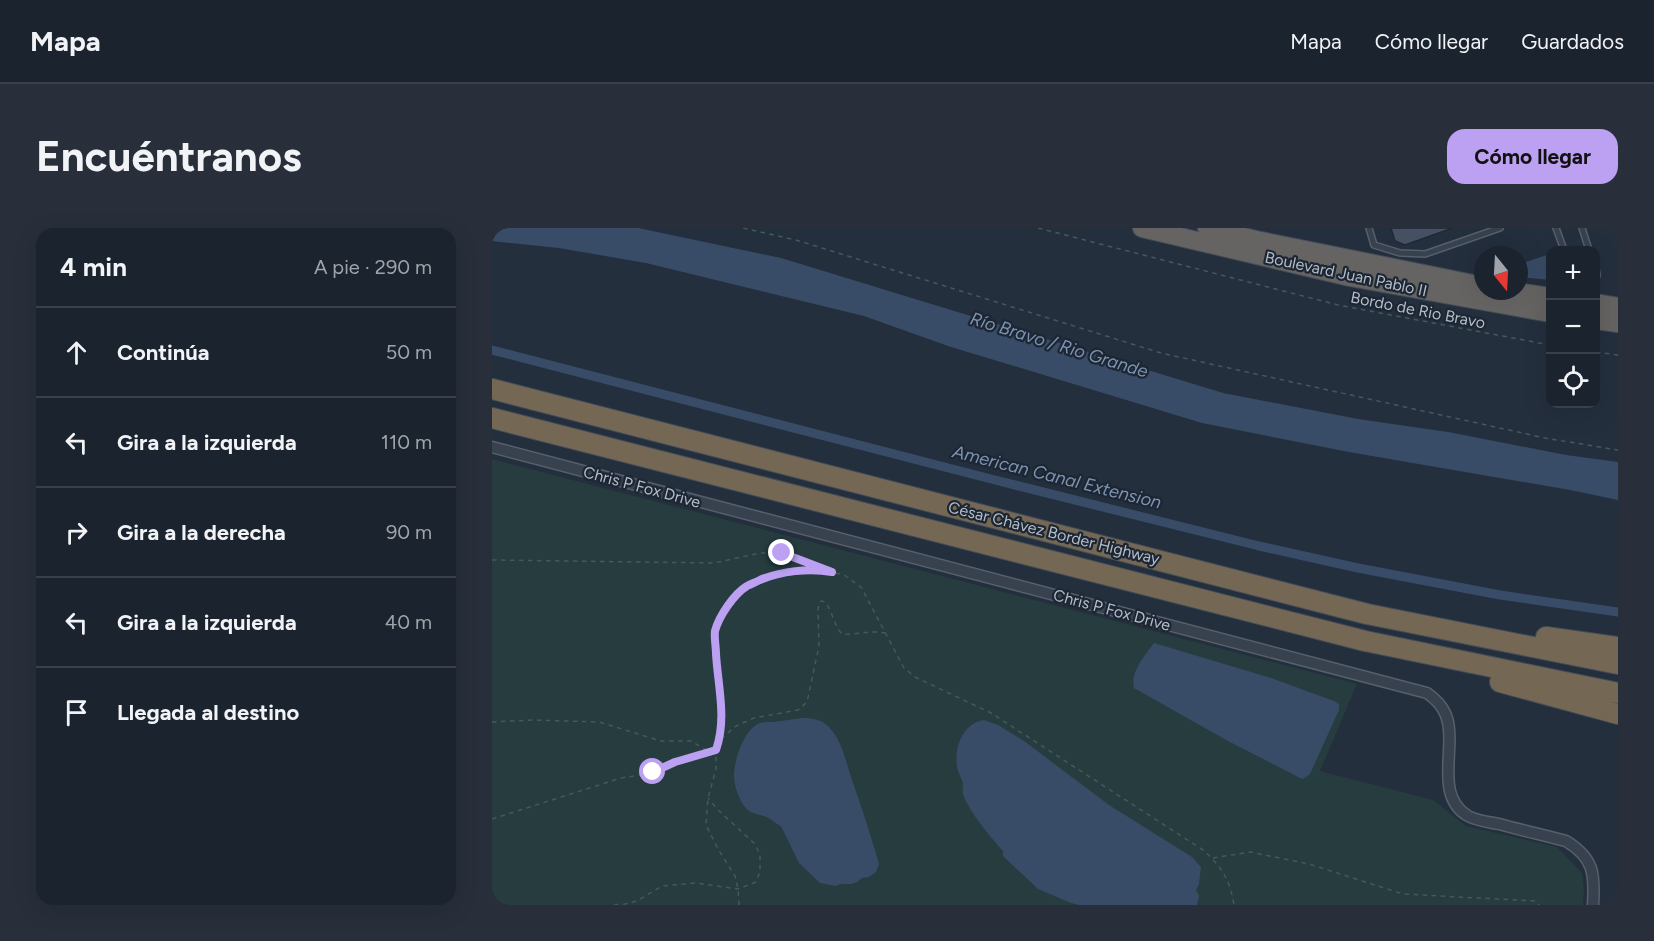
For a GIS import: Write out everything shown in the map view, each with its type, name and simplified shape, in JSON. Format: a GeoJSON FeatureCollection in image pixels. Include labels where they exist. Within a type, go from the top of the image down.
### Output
{"type":"FeatureCollection","features":[{"type":"Feature","properties":{"kind":"highway","name":"Boulevard Juan Pablo II"},"geometry":{"type":"LineString","coordinates":[[1142,228],[1350,277],[1546,312]]}},
{"type":"Feature","properties":{"kind":"highway","name":"Boulevard Juan Pablo II"},"geometry":{"type":"LineString","coordinates":[[1213,229],[1240,232],[1474,284]]}},
{"type":"Feature","properties":{"kind":"highway"},"geometry":{"type":"LineString","coordinates":[[1528,294],[1546,296]]}},
{"type":"Feature","properties":{"kind":"highway"},"geometry":{"type":"LineString","coordinates":[[1600,304],[1618,307]]}},
{"type":"Feature","properties":{"kind":"highway"},"geometry":{"type":"LineString","coordinates":[[1600,321],[1618,323]]}},
{"type":"Feature","properties":{"kind":"highway","name":"César Chávez Border Highway"},"geometry":{"type":"LineString","coordinates":[[492,389],[1367,614],[1618,664]]}},
{"type":"Feature","properties":{"kind":"highway","name":"César Chávez Border Highway"},"geometry":{"type":"LineString","coordinates":[[492,418],[1365,641],[1618,693]]}},
{"type":"Feature","properties":{"kind":"highway"},"geometry":{"type":"LineString","coordinates":[[1367,614],[1618,647]]}},
{"type":"Feature","properties":{"kind":"highway"},"geometry":{"type":"LineString","coordinates":[[1365,641],[1434,663],[1618,714]]}},
{"type":"Feature","properties":{"kind":"street","name":"Chris P Fox Drive"},"geometry":{"type":"LineString","coordinates":[[492,447],[1427,693],[1442,706],[1449,723],[1448,774],[1449,785],[1456,804],[1470,817],[1566,841],[1575,847],[1583,854],[1592,868],[1593,905]]}},
{"type":"Feature","properties":{"kind":"lane"},"geometry":{"type":"LineString","coordinates":[[1369,228],[1374,245],[1400,253],[1425,254],[1500,228]]}},
{"type":"Feature","properties":{"kind":"lane"},"geometry":{"type":"LineString","coordinates":[[1556,228],[1563,246]]}},
{"type":"Feature","properties":{"kind":"lane"},"geometry":{"type":"LineString","coordinates":[[1582,228],[1589,246]]}},
{"type":"Feature","properties":{"kind":"path"},"geometry":{"type":"LineString","coordinates":[[743,228],[796,240],[1161,352],[1545,438],[1618,450]]}},
{"type":"Feature","properties":{"kind":"path","name":"Bordo de Rio Bravo"},"geometry":{"type":"LineString","coordinates":[[1038,228],[1338,305],[1546,344]]}},
{"type":"Feature","properties":{"kind":"path"},"geometry":{"type":"LineString","coordinates":[[1600,353],[1618,355]]}},
{"type":"Feature","properties":{"kind":"path"},"geometry":{"type":"LineString","coordinates":[[492,560],[714,563],[760,554],[782,553],[832,572]]}},
{"type":"Feature","properties":{"kind":"path"},"geometry":{"type":"LineString","coordinates":[[739,904],[735,876],[706,825],[708,798],[716,769],[716,750],[722,718],[715,632],[726,607],[745,587],[772,575],[817,569],[844,575],[861,587],[904,668],[915,677],[992,713],[1203,850],[1226,875],[1234,905]]}},
{"type":"Feature","properties":{"kind":"path"},"geometry":{"type":"LineString","coordinates":[[492,819],[621,778],[653,772],[675,762],[716,750],[724,736],[736,726],[754,718],[798,710],[807,702],[819,646],[818,608],[820,602],[825,602],[830,608],[836,627],[842,634],[853,635],[878,631],[885,633]]}},
{"type":"Feature","properties":{"kind":"path"},"geometry":{"type":"LineString","coordinates":[[492,722],[532,720],[599,722],[662,741],[690,741],[706,750],[716,750]]}},
{"type":"Feature","properties":{"kind":"path"},"geometry":{"type":"LineString","coordinates":[[614,905],[637,901],[662,886],[696,883],[738,889],[756,882],[760,872],[760,855],[755,844],[708,798]]}},
{"type":"Feature","properties":{"kind":"path"},"geometry":{"type":"LineString","coordinates":[[1212,858],[1250,852],[1309,864],[1403,894],[1536,901],[1539,905]]}},
{"type":"Feature","properties":{"kind":"green space"},"geometry":{"type":"Polygon","coordinates":[[[492,459],[1357,684],[1320,771],[1433,800],[1466,826],[1557,847],[1582,873],[1583,905],[492,905],[492,459]]]}},
{"type":"Feature","properties":{"kind":"water","name":"Río Bravo / Rio Grande"},"geometry":{"type":"Polygon","coordinates":[[[492,228],[638,228],[781,258],[1223,393],[1358,419],[1448,432],[1566,455],[1618,462],[1618,500],[1202,423],[948,346],[864,316],[646,263],[559,248],[492,241],[492,228]]]}},
{"type":"Feature","properties":{"kind":"water"},"geometry":{"type":"Polygon","coordinates":[[[1546,255],[1546,280],[1528,278],[1528,261],[1546,255]]]}},
{"type":"Feature","properties":{"kind":"water"},"geometry":{"type":"Polygon","coordinates":[[[1154,643],[1271,678],[1339,704],[1339,710],[1310,774],[1303,779],[1300,778],[1134,688],[1136,670],[1154,643]]]}},
{"type":"Feature","properties":{"kind":"water"},"geometry":{"type":"Polygon","coordinates":[[[802,718],[822,722],[837,738],[879,864],[876,872],[869,877],[851,884],[836,886],[820,883],[799,863],[781,826],[767,817],[748,810],[736,788],[734,776],[736,762],[745,738],[754,726],[760,723],[802,718]]]}},
{"type":"Feature","properties":{"kind":"water"},"geometry":{"type":"Polygon","coordinates":[[[984,720],[998,725],[1024,741],[1109,805],[1192,857],[1201,867],[1196,890],[1199,896],[1197,905],[1079,905],[1038,889],[1003,856],[1003,851],[975,816],[963,794],[963,784],[956,759],[959,744],[970,726],[984,720]]]}},
{"type":"Feature","properties":{"kind":"building"},"geometry":{"type":"Polygon","coordinates":[[[1391,228],[1450,229],[1405,245],[1395,241],[1391,228]]]}},
{"type":"Feature","properties":{"kind":"waterway","name":"American Canal Extension"},"geometry":{"type":"LineString","coordinates":[[492,350],[1259,546],[1358,568],[1500,595],[1618,612]]}},
{"type":"Feature","properties":{"kind":"route"},"geometry":{"type":"LineString","coordinates":[[653,772],[675,762],[716,750],[720,736],[722,700],[717,670],[715,632],[726,607],[745,587],[772,575],[817,569],[832,572],[782,553]]}}]}
